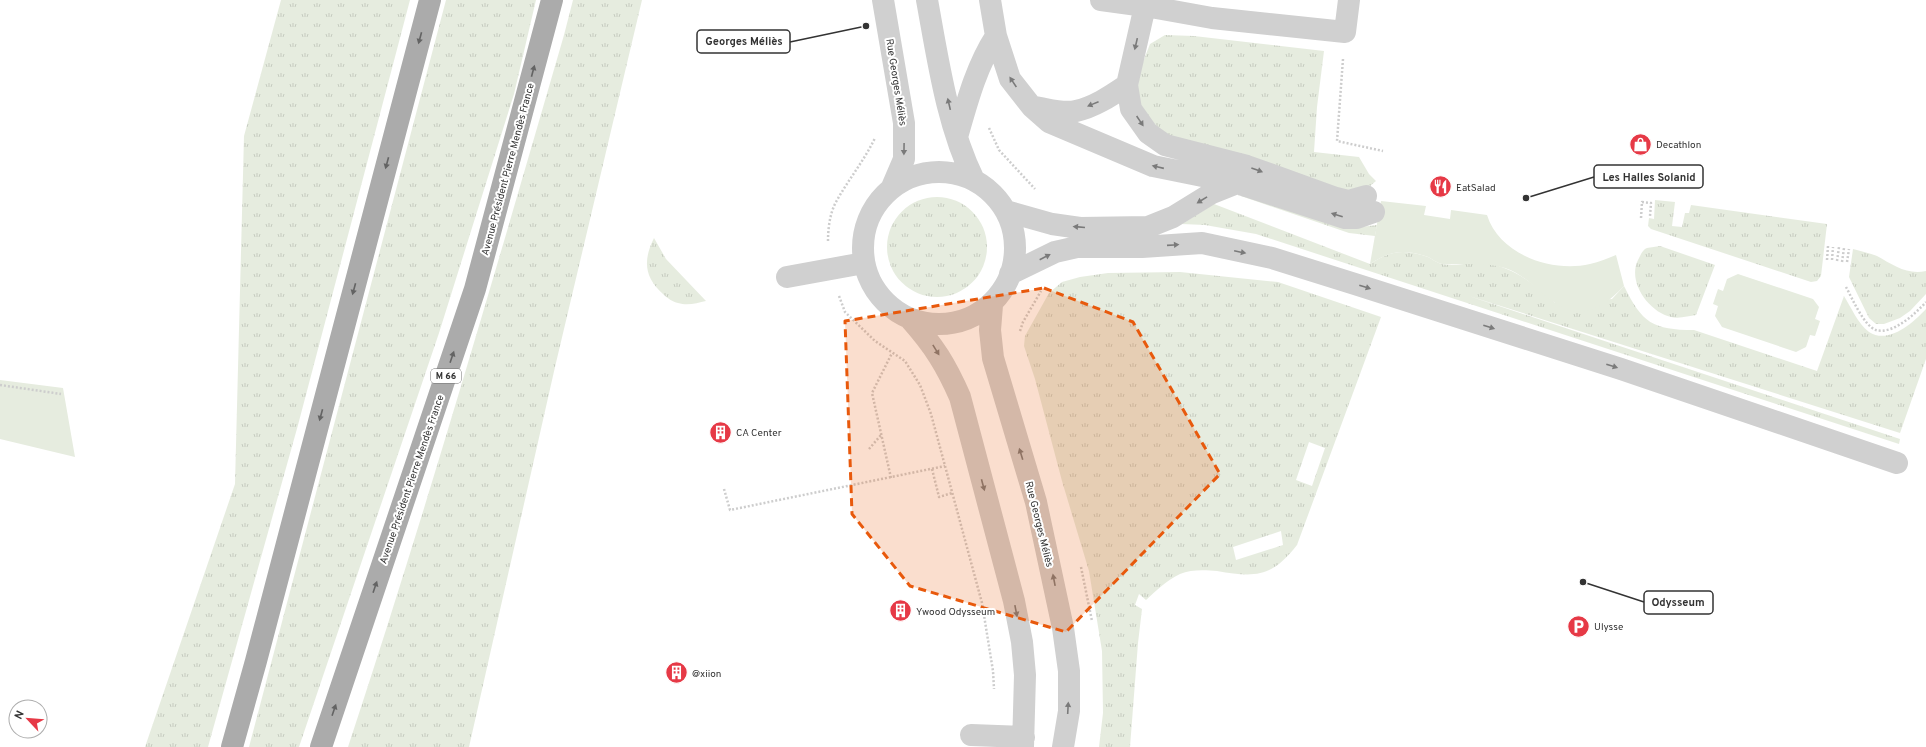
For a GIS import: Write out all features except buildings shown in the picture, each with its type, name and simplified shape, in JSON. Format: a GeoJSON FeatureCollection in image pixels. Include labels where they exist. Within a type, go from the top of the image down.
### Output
{"type":"FeatureCollection","features":[{"type":"Feature","properties":{"kind":"main road"},"geometry":{"type":"LineString","coordinates":[[232,747],[430,0]]}},
{"type":"Feature","properties":{"kind":"main road","name":"Avenue Président Pierre Mendès France"},"geometry":{"type":"LineString","coordinates":[[321,747],[475,289],[552,0]]}},
{"type":"Feature","properties":{"kind":"street","name":"Rue Georges Méliès"},"geometry":{"type":"LineString","coordinates":[[884,0],[904,123],[904,159],[892,187]]}},
{"type":"Feature","properties":{"kind":"street"},"geometry":{"type":"LineString","coordinates":[[927,0],[936,50],[957,139],[974,180]]}},
{"type":"Feature","properties":{"kind":"street"},"geometry":{"type":"LineString","coordinates":[[1101,0],[1146,3],[1212,18],[1345,32],[1349,0]]}},
{"type":"Feature","properties":{"kind":"street"},"geometry":{"type":"LineString","coordinates":[[992,1],[996,36],[1010,79],[1032,106],[1049,122],[1153,166],[1237,182],[1344,218],[1357,218],[1370,204],[1336,198],[1247,166],[1165,145],[1148,133],[1131,109],[1127,85],[1146,3]]}},
{"type":"Feature","properties":{"kind":"street"},"geometry":{"type":"LineString","coordinates":[[957,139],[972,87],[986,51],[996,36]]}},
{"type":"Feature","properties":{"kind":"street"},"geometry":{"type":"LineString","coordinates":[[1032,106],[1060,112],[1076,112],[1105,100],[1127,85]]}},
{"type":"Feature","properties":{"kind":"street"},"geometry":{"type":"LineString","coordinates":[[911,320],[937,325],[964,321],[992,305],[1010,274],[1015,253],[1013,231],[1006,211],[992,193],[974,180],[946,172],[918,174],[892,187],[871,212],[862,243],[866,275],[883,302],[911,320],[931,342],[948,370],[960,397],[1014,601],[1022,642],[1025,682],[1023,742],[971,735]]}},
{"type":"Feature","properties":{"kind":"street"},"geometry":{"type":"LineString","coordinates":[[1006,211],[1052,224],[1080,228],[1148,227],[1173,217],[1212,193],[1237,182]]}},
{"type":"Feature","properties":{"kind":"street"},"geometry":{"type":"LineString","coordinates":[[1010,274],[1055,252],[1077,247],[1142,247],[1202,243],[1272,258],[1381,292],[1621,369],[1897,463]]}},
{"type":"Feature","properties":{"kind":"street"},"geometry":{"type":"LineString","coordinates":[[787,277],[864,263]]}},
{"type":"Feature","properties":{"kind":"street","name":"Rue Georges Méliès"},"geometry":{"type":"LineString","coordinates":[[992,305],[990,330],[993,358],[1036,502],[1063,628],[1069,670],[1069,711],[1063,747]]}},
{"type":"Feature","properties":{"kind":"path"},"geometry":{"type":"LineString","coordinates":[[1345,32],[1337,141],[1383,151]]}},
{"type":"Feature","properties":{"kind":"path"},"geometry":{"type":"LineString","coordinates":[[972,87],[999,150],[1037,190]]}},
{"type":"Feature","properties":{"kind":"path"},"geometry":{"type":"LineString","coordinates":[[876,136],[866,157],[835,202],[828,234],[829,269],[845,312],[875,341],[905,361],[920,386],[931,414],[982,603],[995,692]]}},
{"type":"Feature","properties":{"kind":"path"},"geometry":{"type":"LineString","coordinates":[[1641,218],[1642,202],[1651,203],[1650,216]]}},
{"type":"Feature","properties":{"kind":"path"},"geometry":{"type":"LineString","coordinates":[[1827,260],[1828,246]]}},
{"type":"Feature","properties":{"kind":"path"},"geometry":{"type":"LineString","coordinates":[[1832,260],[1833,247]]}},
{"type":"Feature","properties":{"kind":"path"},"geometry":{"type":"LineString","coordinates":[[1837,261],[1839,247]]}},
{"type":"Feature","properties":{"kind":"path"},"geometry":{"type":"LineString","coordinates":[[1842,262],[1844,248]]}},
{"type":"Feature","properties":{"kind":"path"},"geometry":{"type":"LineString","coordinates":[[1847,262],[1849,249]]}},
{"type":"Feature","properties":{"kind":"path"},"geometry":{"type":"LineString","coordinates":[[1846,287],[1857,308],[1871,327],[1877,330],[1889,330],[1910,318],[1926,302]]}},
{"type":"Feature","properties":{"kind":"path"},"geometry":{"type":"LineString","coordinates":[[1019,335],[1023,322],[1042,289]]}},
{"type":"Feature","properties":{"kind":"path"},"geometry":{"type":"LineString","coordinates":[[891,478],[872,393],[892,353]]}},
{"type":"Feature","properties":{"kind":"path"},"geometry":{"type":"LineString","coordinates":[[0,385],[61,394]]}},
{"type":"Feature","properties":{"kind":"path"},"geometry":{"type":"LineString","coordinates":[[868,449],[881,435]]}},
{"type":"Feature","properties":{"kind":"path"},"geometry":{"type":"LineString","coordinates":[[724,489],[730,510],[945,466]]}},
{"type":"Feature","properties":{"kind":"path"},"geometry":{"type":"LineString","coordinates":[[932,469],[939,497],[952,493]]}},
{"type":"Feature","properties":{"kind":"path"},"geometry":{"type":"LineString","coordinates":[[1080,563],[1089,601],[1092,622]]}},
{"type":"Feature","properties":{"kind":"highlighted area"},"geometry":{"type":"Polygon","coordinates":[[[1044,288],[1133,322],[1220,474],[1066,632],[910,586],[852,514],[845,321],[1044,288]]]}},
{"type":"Feature","properties":{"kind":"green space"},"geometry":{"type":"Polygon","coordinates":[[[281,0],[410,0],[298,425],[208,747],[145,747],[235,484],[244,136],[281,0]]]}},
{"type":"Feature","properties":{"kind":"green space"},"geometry":{"type":"Polygon","coordinates":[[[446,0],[536,0],[514,94],[439,333],[299,747],[249,747],[446,0]]]}},
{"type":"Feature","properties":{"kind":"green space"},"geometry":{"type":"Polygon","coordinates":[[[573,0],[642,0],[555,367],[469,747],[348,747],[405,570],[459,392],[573,0]]]}},
{"type":"Feature","properties":{"kind":"green space"},"geometry":{"type":"Polygon","coordinates":[[[1165,35],[1194,36],[1324,51],[1317,107],[1314,152],[1359,157],[1369,174],[1376,181],[1370,186],[1342,191],[1167,137],[1141,110],[1137,91],[1141,67],[1150,44],[1165,35]]]}},
{"type":"Feature","properties":{"kind":"green space"},"geometry":{"type":"Polygon","coordinates":[[[1235,194],[1361,227],[1377,225],[1375,236],[1349,233],[1235,194]]]}},
{"type":"Feature","properties":{"kind":"green space"},"geometry":{"type":"Polygon","coordinates":[[[937,197],[947,198],[965,205],[979,219],[986,237],[986,257],[979,275],[965,289],[947,296],[937,297],[927,296],[909,289],[895,275],[888,257],[887,247],[888,237],[895,219],[909,205],[927,198],[937,197]]]}},
{"type":"Feature","properties":{"kind":"green space"},"geometry":{"type":"Polygon","coordinates":[[[1655,200],[1675,202],[1672,226],[1682,227],[1685,213],[1689,213],[1691,205],[1827,224],[1821,276],[1817,281],[1811,282],[1651,229],[1648,226],[1649,218],[1654,219],[1655,200]]]}},
{"type":"Feature","properties":{"kind":"green space"},"geometry":{"type":"Polygon","coordinates":[[[1381,201],[1426,206],[1424,215],[1450,219],[1451,210],[1487,215],[1493,229],[1503,240],[1528,258],[1543,263],[1559,266],[1575,266],[1590,264],[1616,255],[1624,286],[1600,306],[1583,312],[1565,309],[1549,299],[1526,279],[1499,266],[1481,264],[1444,264],[1438,263],[1420,254],[1405,252],[1398,252],[1385,256],[1370,264],[1381,201]]]}},
{"type":"Feature","properties":{"kind":"green space"},"geometry":{"type":"Polygon","coordinates":[[[1214,204],[1370,264],[1385,256],[1398,252],[1405,252],[1419,254],[1436,262],[1447,265],[1484,263],[1495,265],[1523,277],[1555,303],[1612,299],[1624,286],[1630,299],[1643,316],[1650,322],[1659,326],[1680,330],[1694,330],[1817,371],[1844,296],[1861,325],[1869,332],[1877,335],[1885,336],[1893,334],[1915,320],[1926,309],[1926,359],[1900,433],[1469,296],[1900,439],[1899,444],[1256,234],[1205,225],[1182,224],[1214,204]]]}},
{"type":"Feature","properties":{"kind":"green space"},"geometry":{"type":"Polygon","coordinates":[[[654,238],[666,259],[706,301],[682,304],[672,301],[657,288],[649,275],[647,268],[648,254],[654,238]]]}},
{"type":"Feature","properties":{"kind":"green space"},"geometry":{"type":"Polygon","coordinates":[[[1660,246],[1715,265],[1696,315],[1677,318],[1671,317],[1655,309],[1642,295],[1635,277],[1635,269],[1638,260],[1646,249],[1660,246]]]}},
{"type":"Feature","properties":{"kind":"green space"},"geometry":{"type":"Polygon","coordinates":[[[1853,249],[1877,256],[1906,270],[1913,272],[1926,271],[1926,294],[1910,311],[1900,318],[1884,324],[1876,324],[1869,318],[1849,277],[1853,249]]]}},
{"type":"Feature","properties":{"kind":"green space"},"geometry":{"type":"Polygon","coordinates":[[[1180,272],[1278,282],[1381,317],[1297,545],[1288,556],[1279,564],[1262,573],[1242,574],[1208,570],[1189,571],[1171,579],[1146,600],[1139,594],[1135,605],[1142,609],[1130,747],[1099,747],[1103,713],[1102,651],[1089,571],[1062,481],[1035,379],[1024,346],[1025,336],[1049,293],[1062,282],[1080,277],[1108,273],[1180,272]],[[1309,442],[1296,480],[1312,486],[1325,448],[1309,442]],[[1281,531],[1233,547],[1236,560],[1283,545],[1281,531]]]}},
{"type":"Feature","properties":{"kind":"green space"},"geometry":{"type":"Polygon","coordinates":[[[1738,274],[1813,299],[1819,307],[1815,319],[1820,321],[1815,336],[1810,335],[1806,347],[1796,352],[1722,327],[1715,316],[1718,306],[1713,304],[1718,289],[1723,291],[1727,279],[1738,274]]]}},
{"type":"Feature","properties":{"kind":"green space"},"geometry":{"type":"Polygon","coordinates":[[[0,380],[63,388],[75,457],[0,439],[0,380]]]}},
{"type":"Feature","properties":{"kind":"place","name":"Georges Méliès"},"geometry":{"type":"Point","coordinates":[866,26]}},
{"type":"Feature","properties":{"kind":"place","name":"Decathlon"},"geometry":{"type":"Point","coordinates":[1640,144]}},
{"type":"Feature","properties":{"kind":"place","name":"EatSalad"},"geometry":{"type":"Point","coordinates":[1440,187]}},
{"type":"Feature","properties":{"kind":"place","name":"Les Halles Solanid"},"geometry":{"type":"Point","coordinates":[1526,198]}},
{"type":"Feature","properties":{"kind":"place","name":"CA Center"},"geometry":{"type":"Point","coordinates":[721,432]}},
{"type":"Feature","properties":{"kind":"place","name":"Odysseum"},"geometry":{"type":"Point","coordinates":[1583,582]}},
{"type":"Feature","properties":{"kind":"place","name":"Ywood Odysseum"},"geometry":{"type":"Point","coordinates":[901,611]}},
{"type":"Feature","properties":{"kind":"place","name":"Ulysse"},"geometry":{"type":"Point","coordinates":[1579,626]}},
{"type":"Feature","properties":{"kind":"place","name":"@xiion"},"geometry":{"type":"Point","coordinates":[677,673]}}]}
